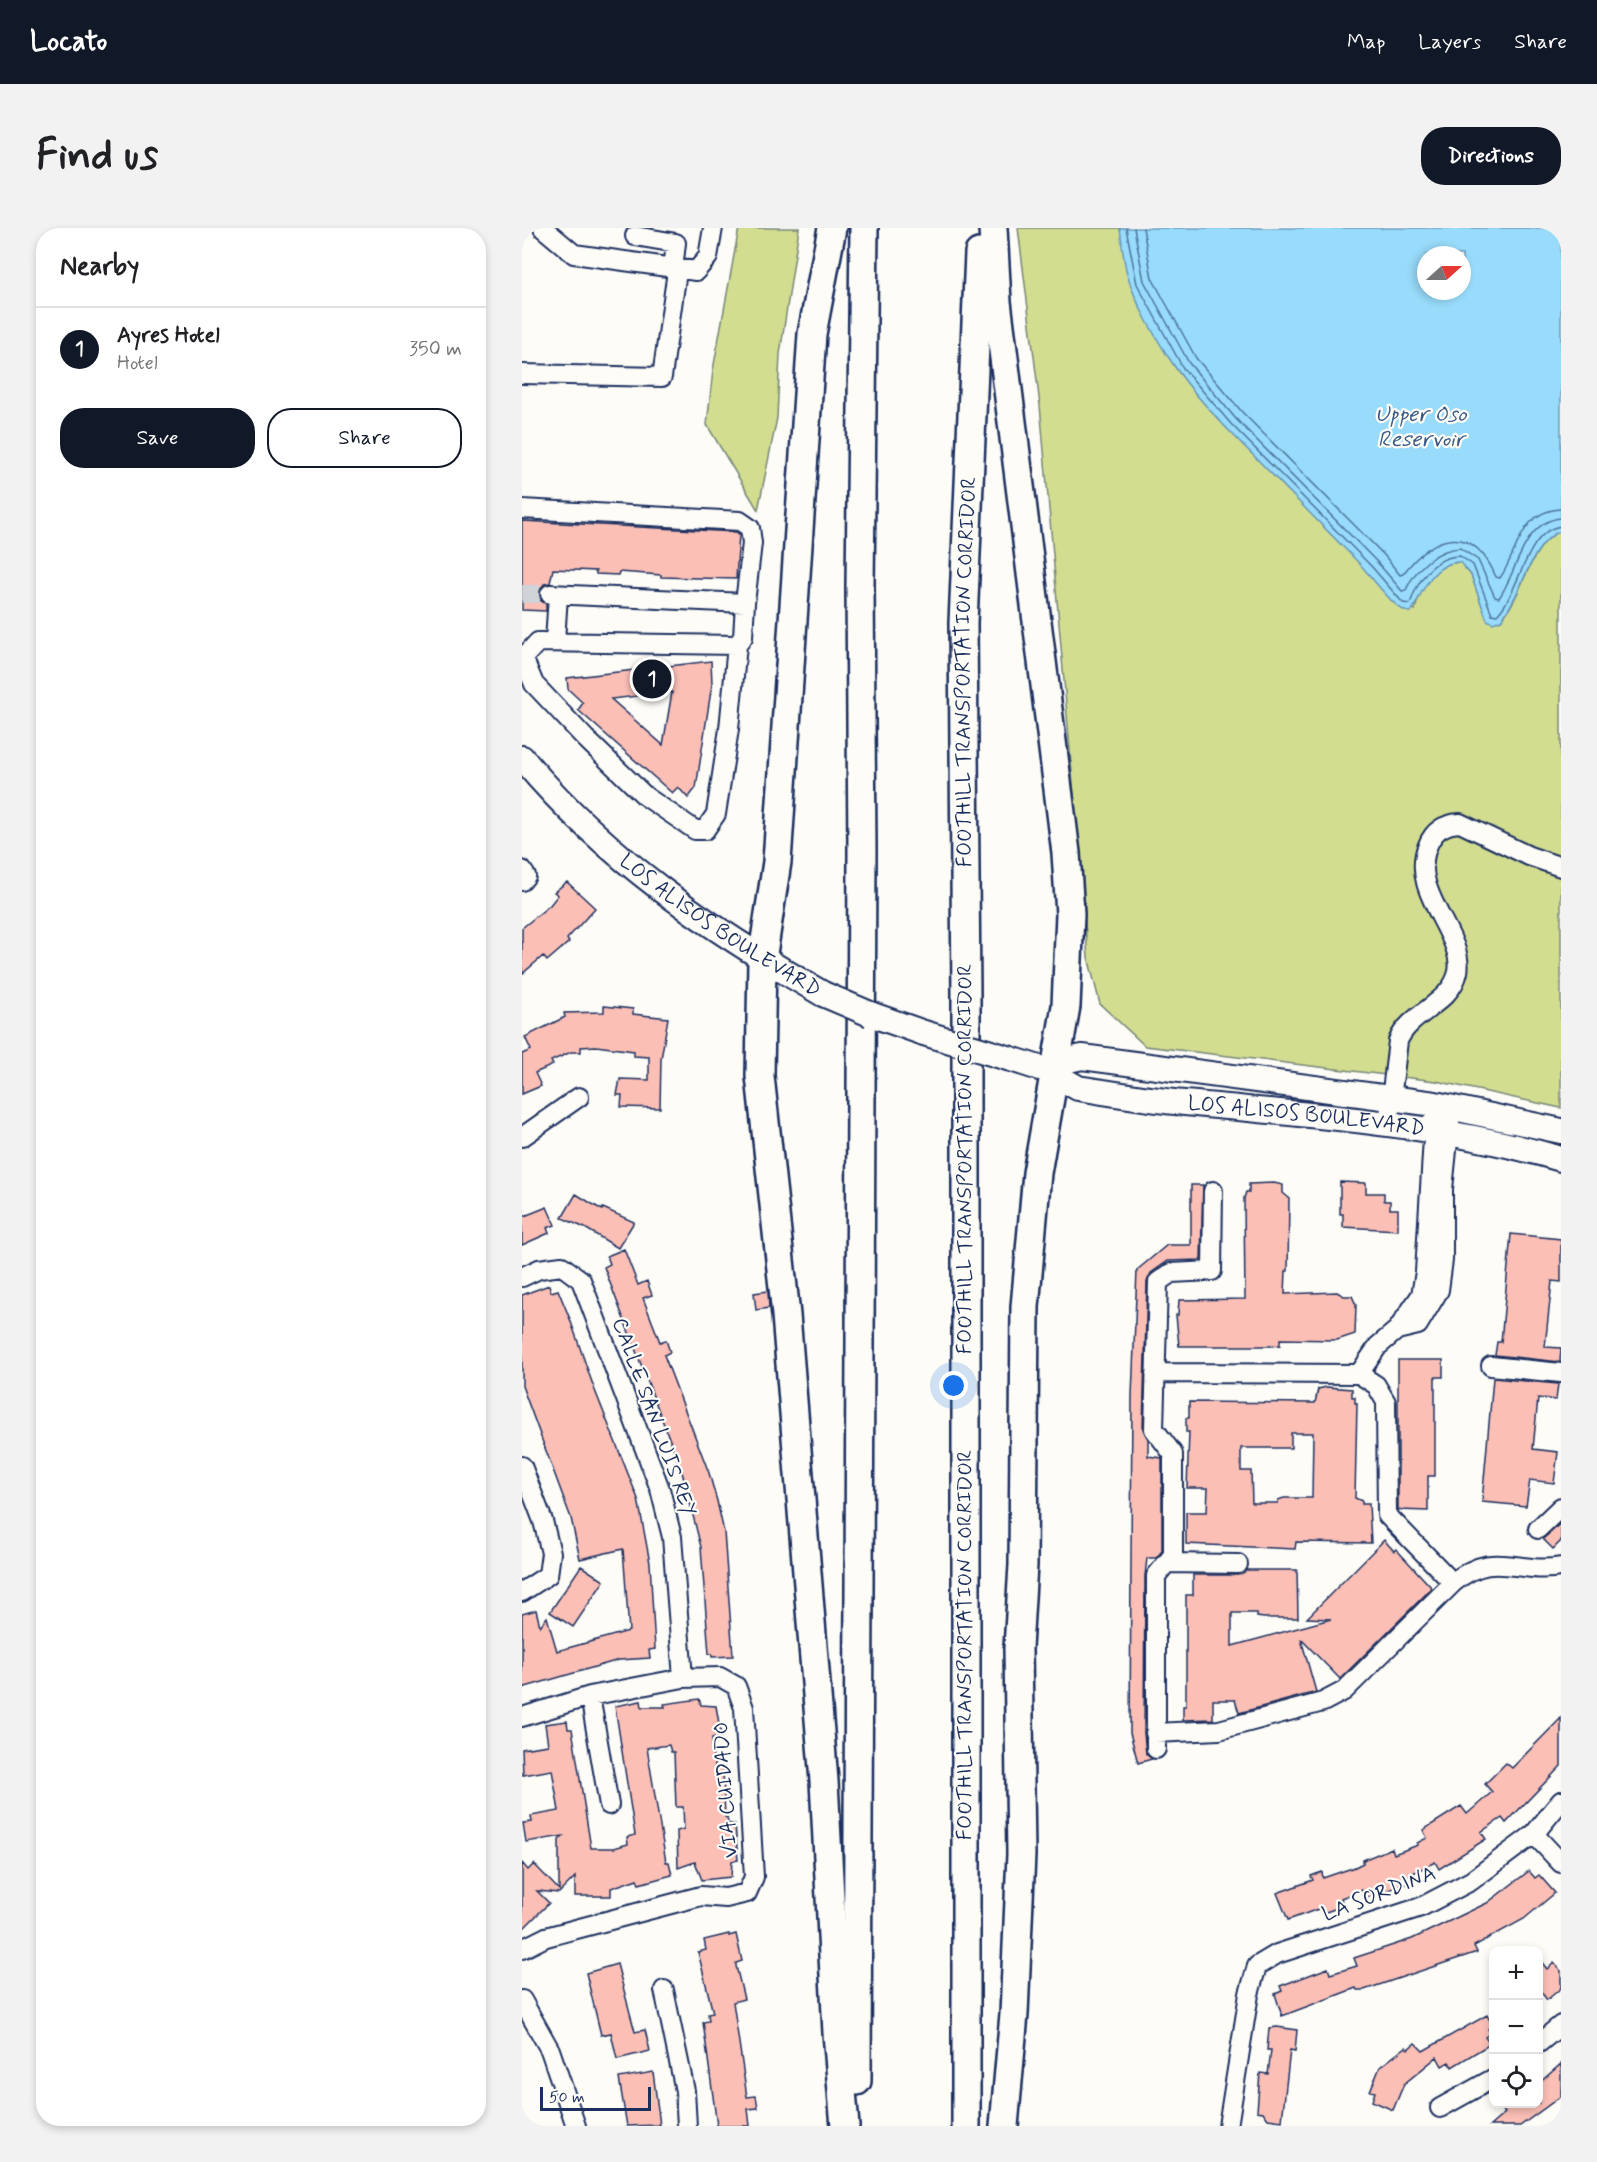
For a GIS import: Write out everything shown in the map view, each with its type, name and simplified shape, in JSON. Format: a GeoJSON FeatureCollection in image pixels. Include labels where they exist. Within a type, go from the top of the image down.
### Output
{"type":"FeatureCollection","features":[{"type":"Feature","properties":{"kind":"highway"},"geometry":{"type":"LineString","coordinates":[[832,228],[812,334],[777,862],[762,960],[760,1076],[786,1315],[824,1781],[837,2033],[845,2126]]}},
{"type":"Feature","properties":{"kind":"highway"},"geometry":{"type":"LineString","coordinates":[[856,2126],[862,886],[860,586],[864,228]]}},
{"type":"Feature","properties":{"kind":"highway","name":"FOOTHILL TRANSPORTATION CORRIDOR"},"geometry":{"type":"LineString","coordinates":[[966,2126],[966,997],[963,623],[980,228]]}},
{"type":"Feature","properties":{"kind":"highway"},"geometry":{"type":"LineString","coordinates":[[993,228],[998,314],[1066,853],[1070,914],[1066,1006],[1038,1173],[1025,1307],[1023,1565],[1018,1648],[1021,1854],[1014,2014],[1004,2126]]}},
{"type":"Feature","properties":{"kind":"main road","name":"LOS ALISOS BOULEVARD"},"geometry":{"type":"LineString","coordinates":[[522,758],[568,808],[623,859],[697,918],[762,960],[823,994],[924,1033],[1039,1068],[1056,1069],[1064,1061],[1082,1057],[1443,1105],[1561,1131]]}},
{"type":"Feature","properties":{"kind":"main road","name":"LOS ALISOS BOULEVARD"},"geometry":{"type":"LineString","coordinates":[[1056,1069],[1062,1079],[1078,1088],[1388,1125],[1441,1133],[1561,1159]]}},
{"type":"Feature","properties":{"kind":"street"},"geometry":{"type":"LineString","coordinates":[[543,228],[574,254],[696,272],[708,257],[713,228]]}},
{"type":"Feature","properties":{"kind":"street"},"geometry":{"type":"LineString","coordinates":[[522,374],[662,377],[675,270],[676,243],[635,236]]}},
{"type":"Feature","properties":{"kind":"street"},"geometry":{"type":"LineString","coordinates":[[522,508],[740,521],[750,528],[752,543],[743,637],[737,645],[729,729],[716,814],[705,830],[695,830],[645,796],[534,684],[522,657],[538,642],[555,641],[737,645]]}},
{"type":"Feature","properties":{"kind":"street"},"geometry":{"type":"LineString","coordinates":[[555,641],[554,594],[745,603]]}},
{"type":"Feature","properties":{"kind":"street"},"geometry":{"type":"LineString","coordinates":[[1388,1125],[1398,1041],[1402,1031],[1449,990],[1458,969],[1451,940],[1425,880],[1425,853],[1433,834],[1449,824],[1460,823],[1529,856],[1561,867]]}},
{"type":"Feature","properties":{"kind":"street"},"geometry":{"type":"LineString","coordinates":[[522,1137],[579,1097]]}},
{"type":"Feature","properties":{"kind":"street"},"geometry":{"type":"LineString","coordinates":[[1359,1374],[1378,1346],[1397,1330],[1420,1294],[1425,1272],[1443,1105]]}},
{"type":"Feature","properties":{"kind":"street"},"geometry":{"type":"LineString","coordinates":[[1213,1191],[1212,1271],[1171,1273],[1158,1282],[1154,1429],[1173,1454],[1173,1555],[1156,1576],[1155,1741],[1219,1730],[1323,1702],[1344,1690],[1468,1569],[1492,1563],[1544,1570],[1561,1567]]}},
{"type":"Feature","properties":{"kind":"street","name":"CALLE SAN LUIS REY"},"geometry":{"type":"LineString","coordinates":[[522,1278],[539,1269],[562,1266],[580,1280],[660,1489],[672,1537],[683,1678]]}},
{"type":"Feature","properties":{"kind":"street"},"geometry":{"type":"LineString","coordinates":[[1491,1366],[1561,1373]]}},
{"type":"Feature","properties":{"kind":"street"},"geometry":{"type":"LineString","coordinates":[[1155,1373],[1359,1374],[1376,1385],[1386,1402],[1387,1515],[1453,1583]]}},
{"type":"Feature","properties":{"kind":"street"},"geometry":{"type":"LineString","coordinates":[[522,1466],[543,1521],[551,1553],[548,1575],[522,1592]]}},
{"type":"Feature","properties":{"kind":"street"},"geometry":{"type":"LineString","coordinates":[[1538,1529],[1561,1507]]}},
{"type":"Feature","properties":{"kind":"street"},"geometry":{"type":"LineString","coordinates":[[1167,1563],[1238,1564]]}},
{"type":"Feature","properties":{"kind":"street","name":"VIA CUIDADO"},"geometry":{"type":"LineString","coordinates":[[522,1948],[546,1936],[701,1896],[726,1898],[747,1893],[754,1877],[744,1707],[736,1686],[720,1677],[683,1678]]}},
{"type":"Feature","properties":{"kind":"street"},"geometry":{"type":"LineString","coordinates":[[522,1716],[590,1696],[683,1678]]}},
{"type":"Feature","properties":{"kind":"street"},"geometry":{"type":"LineString","coordinates":[[590,1696],[609,1805]]}},
{"type":"Feature","properties":{"kind":"street","name":"LA SORDINA"},"geometry":{"type":"LineString","coordinates":[[1228,2126],[1249,1994],[1257,1966],[1277,1954],[1421,1907],[1471,1881],[1534,1834],[1561,1801]]}},
{"type":"Feature","properties":{"kind":"street"},"geometry":{"type":"LineString","coordinates":[[1534,1834],[1561,1863]]}},
{"type":"Feature","properties":{"kind":"street"},"geometry":{"type":"LineString","coordinates":[[664,1990],[686,2091],[687,2126]]}},
{"type":"Feature","properties":{"kind":"street"},"geometry":{"type":"LineString","coordinates":[[522,2000],[550,2050],[576,2126]]}},
{"type":"Feature","properties":{"kind":"street"},"geometry":{"type":"LineString","coordinates":[[1543,2040],[1561,2025]]}},
{"type":"Feature","properties":{"kind":"street"},"geometry":{"type":"LineString","coordinates":[[1440,2108],[1489,2081]]}},
{"type":"Feature","properties":{"kind":"green space"},"geometry":{"type":"Polygon","coordinates":[[[739,228],[799,228],[780,354],[777,418],[758,510],[707,425],[713,370],[739,228]]]}},
{"type":"Feature","properties":{"kind":"green space"},"geometry":{"type":"Polygon","coordinates":[[[1018,228],[1120,228],[1131,286],[1178,371],[1227,428],[1368,571],[1391,600],[1415,610],[1420,593],[1430,578],[1443,567],[1460,562],[1471,575],[1485,614],[1501,620],[1516,597],[1534,557],[1550,537],[1561,531],[1561,1108],[1436,1081],[1145,1046],[1100,1004],[1088,957],[1040,405],[1018,228]]]}},
{"type":"Feature","properties":{"kind":"water","name":"Upper Oso Reservoir"},"geometry":{"type":"Polygon","coordinates":[[[1120,228],[1561,228],[1561,531],[1550,537],[1534,557],[1509,609],[1501,620],[1493,623],[1487,620],[1471,575],[1460,562],[1448,564],[1431,578],[1410,612],[1397,606],[1355,559],[1197,396],[1176,369],[1150,326],[1130,284],[1120,228]]]}},
{"type":"Feature","properties":{"kind":"building"},"geometry":{"type":"Polygon","coordinates":[[[522,521],[736,532],[739,534],[736,579],[661,577],[661,575],[619,572],[618,575],[596,574],[596,571],[553,569],[550,583],[544,584],[539,593],[540,600],[546,604],[546,611],[522,610],[522,521]]]}},
{"type":"Feature","properties":{"kind":"building"},"geometry":{"type":"Polygon","coordinates":[[[711,661],[712,684],[696,788],[688,798],[678,787],[672,793],[578,710],[583,703],[568,689],[567,678],[711,661]],[[672,692],[611,699],[663,745],[672,692]]]}},
{"type":"Feature","properties":{"kind":"building"},"geometry":{"type":"Polygon","coordinates":[[[567,882],[595,908],[567,939],[569,942],[547,961],[543,956],[522,974],[522,928],[550,905],[558,895],[554,892],[567,882]]]}},
{"type":"Feature","properties":{"kind":"building"},"geometry":{"type":"Polygon","coordinates":[[[604,1006],[633,1009],[633,1014],[668,1018],[661,1059],[660,1108],[621,1107],[622,1095],[617,1095],[620,1079],[649,1080],[649,1057],[634,1056],[634,1051],[596,1046],[581,1047],[581,1052],[571,1052],[551,1061],[553,1065],[535,1073],[541,1086],[522,1094],[522,1054],[531,1050],[525,1037],[565,1017],[564,1013],[604,1012],[604,1006]]]}},
{"type":"Feature","properties":{"kind":"building"},"geometry":{"type":"Polygon","coordinates":[[[1340,1182],[1366,1183],[1366,1193],[1384,1193],[1384,1201],[1390,1201],[1390,1209],[1398,1209],[1398,1230],[1343,1227],[1343,1214],[1340,1214],[1340,1182]]]}},
{"type":"Feature","properties":{"kind":"building"},"geometry":{"type":"Polygon","coordinates":[[[1249,1184],[1283,1185],[1283,1193],[1289,1198],[1288,1271],[1286,1271],[1285,1294],[1337,1292],[1344,1296],[1352,1296],[1356,1305],[1355,1334],[1337,1340],[1280,1339],[1280,1345],[1272,1346],[1179,1346],[1176,1315],[1178,1315],[1179,1300],[1245,1299],[1244,1198],[1246,1192],[1249,1192],[1249,1184]]]}},
{"type":"Feature","properties":{"kind":"building"},"geometry":{"type":"Polygon","coordinates":[[[1191,1185],[1203,1185],[1201,1260],[1168,1261],[1151,1273],[1147,1282],[1143,1429],[1148,1439],[1148,1456],[1162,1458],[1162,1551],[1156,1558],[1147,1558],[1144,1733],[1146,1754],[1152,1759],[1138,1763],[1130,1733],[1132,1396],[1137,1270],[1167,1245],[1191,1245],[1191,1185]]]}},
{"type":"Feature","properties":{"kind":"building"},"geometry":{"type":"Polygon","coordinates":[[[576,1194],[602,1210],[603,1208],[634,1222],[618,1248],[585,1228],[562,1218],[576,1194]]]}},
{"type":"Feature","properties":{"kind":"building"},"geometry":{"type":"Polygon","coordinates":[[[547,1207],[555,1225],[547,1228],[549,1233],[522,1245],[522,1217],[547,1207]]]}},
{"type":"Feature","properties":{"kind":"building"},"geometry":{"type":"Polygon","coordinates":[[[1511,1234],[1561,1239],[1561,1282],[1552,1281],[1545,1347],[1561,1348],[1560,1362],[1495,1355],[1497,1342],[1501,1342],[1511,1234]]]}},
{"type":"Feature","properties":{"kind":"building"},"geometry":{"type":"Polygon","coordinates":[[[624,1249],[638,1285],[647,1281],[652,1295],[643,1298],[660,1342],[666,1340],[670,1352],[664,1355],[709,1473],[717,1501],[724,1532],[733,1656],[712,1657],[712,1654],[709,1654],[701,1547],[682,1472],[604,1267],[610,1264],[607,1256],[624,1249]]]}},
{"type":"Feature","properties":{"kind":"building"},"geometry":{"type":"Polygon","coordinates":[[[549,1285],[551,1292],[558,1290],[638,1499],[650,1563],[655,1649],[649,1650],[650,1658],[619,1660],[522,1688],[522,1614],[536,1610],[540,1626],[547,1617],[557,1651],[629,1631],[623,1549],[580,1559],[571,1518],[522,1386],[522,1295],[549,1285]]]}},
{"type":"Feature","properties":{"kind":"building"},"geometry":{"type":"Polygon","coordinates":[[[768,1291],[769,1308],[756,1310],[754,1293],[768,1291]]]}},
{"type":"Feature","properties":{"kind":"building"},"geometry":{"type":"Polygon","coordinates":[[[1398,1360],[1443,1360],[1443,1377],[1435,1377],[1435,1476],[1428,1476],[1428,1511],[1398,1510],[1398,1360]]]}},
{"type":"Feature","properties":{"kind":"building"},"geometry":{"type":"Polygon","coordinates":[[[1493,1378],[1558,1384],[1556,1400],[1538,1398],[1533,1449],[1558,1452],[1554,1483],[1530,1480],[1526,1506],[1482,1502],[1493,1378]]]}},
{"type":"Feature","properties":{"kind":"building"},"geometry":{"type":"Polygon","coordinates":[[[1327,1387],[1352,1389],[1352,1397],[1355,1397],[1355,1403],[1357,1403],[1355,1498],[1362,1501],[1362,1504],[1369,1504],[1371,1543],[1296,1542],[1295,1549],[1186,1544],[1186,1512],[1207,1512],[1208,1488],[1187,1488],[1189,1432],[1186,1432],[1186,1418],[1189,1418],[1189,1402],[1315,1403],[1318,1389],[1327,1387]],[[1291,1433],[1291,1448],[1241,1448],[1241,1471],[1251,1471],[1252,1503],[1278,1503],[1278,1500],[1284,1498],[1312,1498],[1313,1433],[1291,1433]]]}},
{"type":"Feature","properties":{"kind":"building"},"geometry":{"type":"Polygon","coordinates":[[[1561,1523],[1561,1541],[1553,1549],[1543,1539],[1561,1523]]]}},
{"type":"Feature","properties":{"kind":"building"},"geometry":{"type":"Polygon","coordinates":[[[1384,1540],[1394,1551],[1396,1549],[1432,1588],[1340,1679],[1301,1639],[1316,1692],[1239,1713],[1235,1700],[1213,1700],[1213,1719],[1183,1720],[1183,1706],[1186,1706],[1186,1595],[1193,1595],[1193,1575],[1238,1575],[1247,1570],[1297,1570],[1298,1618],[1264,1618],[1257,1617],[1257,1613],[1232,1613],[1232,1646],[1331,1619],[1307,1618],[1384,1540]]]}},
{"type":"Feature","properties":{"kind":"building"},"geometry":{"type":"Polygon","coordinates":[[[581,1566],[604,1581],[573,1627],[550,1612],[581,1566]]]}},
{"type":"Feature","properties":{"kind":"building"},"geometry":{"type":"Polygon","coordinates":[[[699,1699],[701,1705],[716,1706],[721,1735],[712,1738],[713,1761],[715,1761],[715,1768],[723,1769],[725,1817],[727,1817],[728,1824],[735,1824],[738,1860],[732,1861],[731,1877],[702,1880],[695,1862],[678,1868],[677,1831],[684,1829],[683,1807],[676,1807],[674,1752],[671,1752],[669,1745],[647,1748],[666,1862],[669,1862],[672,1875],[639,1884],[637,1879],[611,1888],[611,1896],[575,1896],[575,1877],[559,1893],[537,1891],[549,1903],[522,1930],[522,1863],[528,1870],[534,1864],[559,1890],[559,1840],[563,1836],[526,1842],[523,1823],[532,1822],[531,1816],[559,1811],[552,1770],[523,1775],[522,1749],[548,1745],[545,1724],[567,1721],[568,1729],[572,1729],[591,1848],[614,1848],[628,1844],[627,1837],[635,1835],[615,1706],[641,1701],[642,1707],[665,1707],[664,1704],[699,1699]]]}},
{"type":"Feature","properties":{"kind":"building"},"geometry":{"type":"Polygon","coordinates":[[[1561,1718],[1561,1766],[1506,1823],[1502,1818],[1481,1832],[1486,1839],[1439,1869],[1435,1862],[1413,1873],[1416,1880],[1366,1898],[1362,1890],[1341,1898],[1343,1906],[1323,1913],[1321,1908],[1288,1920],[1277,1893],[1313,1880],[1311,1876],[1322,1872],[1323,1878],[1355,1867],[1363,1863],[1363,1860],[1392,1848],[1394,1854],[1418,1845],[1417,1843],[1427,1838],[1423,1830],[1461,1806],[1467,1814],[1492,1792],[1485,1784],[1506,1763],[1512,1768],[1561,1718]]]}},
{"type":"Feature","properties":{"kind":"building"},"geometry":{"type":"Polygon","coordinates":[[[1529,1871],[1535,1878],[1539,1875],[1555,1893],[1524,1919],[1474,1946],[1477,1952],[1364,1990],[1356,1988],[1282,2016],[1275,1994],[1282,1991],[1280,1986],[1328,1968],[1330,1974],[1357,1966],[1354,1958],[1412,1939],[1487,1903],[1529,1871]]]}},
{"type":"Feature","properties":{"kind":"building"},"geometry":{"type":"Polygon","coordinates":[[[729,1934],[729,1936],[736,1934],[742,1961],[736,1963],[736,1966],[744,1999],[733,2002],[747,2097],[756,2096],[758,2108],[748,2109],[750,2126],[717,2126],[703,2022],[709,2021],[708,2014],[713,2013],[698,1952],[706,1950],[704,1940],[729,1934]]]}},
{"type":"Feature","properties":{"kind":"building"},"geometry":{"type":"Polygon","coordinates":[[[1554,1963],[1561,1971],[1561,1988],[1547,2000],[1543,1994],[1543,1964],[1547,1969],[1554,1963]]]}},
{"type":"Feature","properties":{"kind":"building"},"geometry":{"type":"Polygon","coordinates":[[[617,1964],[635,2032],[645,2030],[650,2051],[617,2059],[611,2033],[601,2035],[586,1973],[617,1964]]]}},
{"type":"Feature","properties":{"kind":"building"},"geometry":{"type":"Polygon","coordinates":[[[1487,2015],[1489,2019],[1489,2034],[1485,2037],[1489,2045],[1452,2067],[1449,2062],[1442,2066],[1437,2057],[1404,2084],[1393,2110],[1372,2101],[1375,2092],[1370,2091],[1380,2067],[1415,2043],[1423,2051],[1487,2015]]]}},
{"type":"Feature","properties":{"kind":"building"},"geometry":{"type":"Polygon","coordinates":[[[1269,2028],[1297,2030],[1295,2051],[1290,2050],[1282,2121],[1268,2119],[1263,2112],[1257,2111],[1260,2073],[1268,2074],[1271,2050],[1267,2050],[1269,2028]]]}},
{"type":"Feature","properties":{"kind":"building"},"geometry":{"type":"Polygon","coordinates":[[[1561,2064],[1561,2096],[1520,2126],[1490,2126],[1505,2113],[1501,2108],[1543,2108],[1543,2080],[1561,2064]]]}},
{"type":"Feature","properties":{"kind":"building"},"geometry":{"type":"Polygon","coordinates":[[[653,2072],[660,2125],[627,2126],[619,2078],[653,2072]]]}},
{"type":"Feature","properties":{"kind":"tunnel"},"geometry":{"type":"LineString","coordinates":[[522,594],[550,594]]}},
{"type":"Feature","properties":{"kind":"place","name":"Ayres Hotel"},"geometry":{"type":"Point","coordinates":[652,679]}}]}
